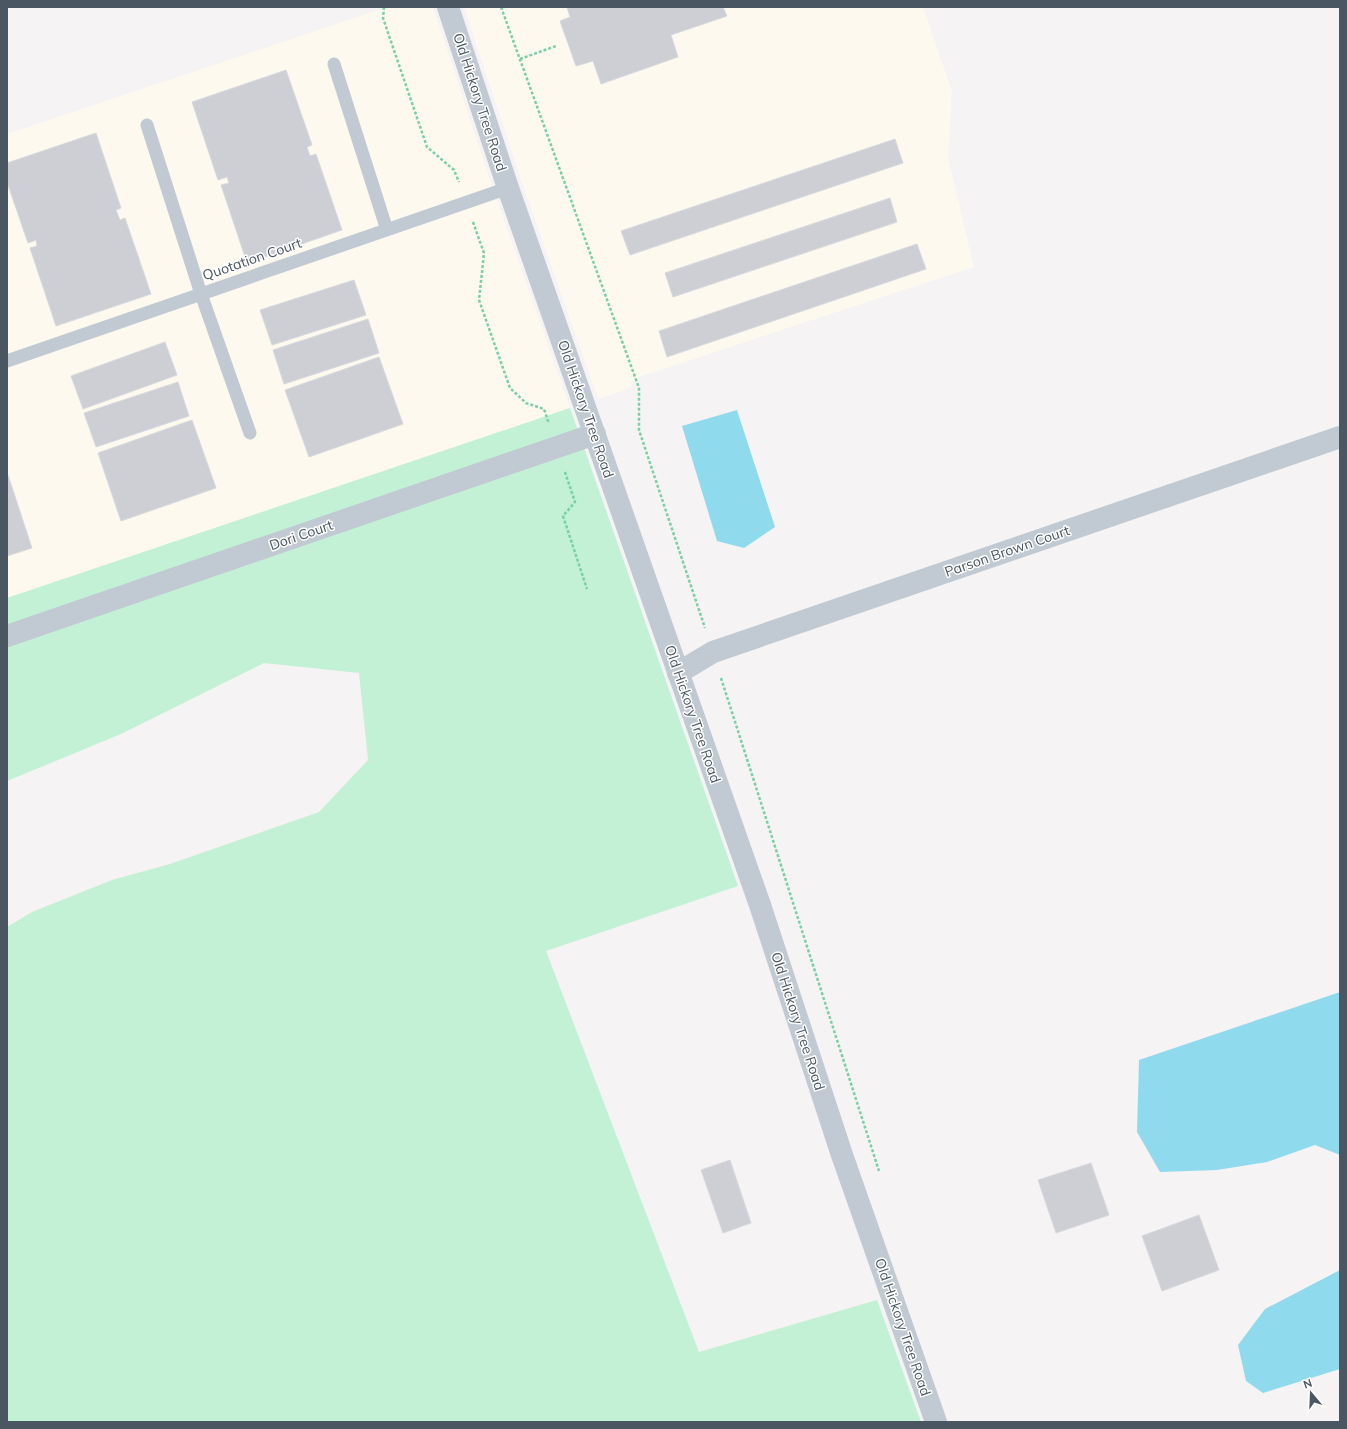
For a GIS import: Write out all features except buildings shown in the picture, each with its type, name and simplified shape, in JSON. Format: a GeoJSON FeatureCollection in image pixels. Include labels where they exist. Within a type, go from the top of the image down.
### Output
{"type":"FeatureCollection","features":[{"type":"Feature","properties":{"kind":"street","name":"Old Hickory Tree Road"},"geometry":{"type":"LineString","coordinates":[[448,7],[508,188],[760,905],[842,1155],[936,1422]]}},
{"type":"Feature","properties":{"kind":"street","name":"Dori Court"},"geometry":{"type":"LineString","coordinates":[[7,636],[595,434]]}},
{"type":"Feature","properties":{"kind":"street","name":"Parson Brown Court"},"geometry":{"type":"LineString","coordinates":[[678,673],[713,652],[1340,437]]}},
{"type":"Feature","properties":{"kind":"lane"},"geometry":{"type":"LineString","coordinates":[[334,64],[388,230]]}},
{"type":"Feature","properties":{"kind":"lane"},"geometry":{"type":"LineString","coordinates":[[147,125],[201,294],[250,433]]}},
{"type":"Feature","properties":{"kind":"lane","name":"Quotation Court"},"geometry":{"type":"LineString","coordinates":[[7,361],[508,188]]}},
{"type":"Feature","properties":{"kind":"path"},"geometry":{"type":"LineString","coordinates":[[384,7],[383,18],[427,147],[454,170],[484,253],[479,300],[510,388],[526,403],[544,409],[575,502],[564,516],[587,589]]}},
{"type":"Feature","properties":{"kind":"path"},"geometry":{"type":"LineString","coordinates":[[501,7],[639,388],[639,430],[713,652],[879,1171]]}},
{"type":"Feature","properties":{"kind":"path"},"geometry":{"type":"LineString","coordinates":[[520,59],[556,46]]}},
{"type":"Feature","properties":{"kind":"shaded area"},"geometry":{"type":"Polygon","coordinates":[[[387,7],[433,7],[488,174],[570,408],[7,598],[7,134],[387,7]]]}},
{"type":"Feature","properties":{"kind":"shaded area"},"geometry":{"type":"Polygon","coordinates":[[[464,7],[923,7],[952,91],[948,158],[974,267],[639,377],[632,382],[631,387],[598,399],[522,183],[464,7]]]}},
{"type":"Feature","properties":{"kind":"green space"},"geometry":{"type":"Polygon","coordinates":[[[570,408],[738,886],[546,951],[699,1352],[877,1300],[921,1422],[7,1422],[7,927],[32,912],[112,880],[170,864],[319,812],[368,760],[359,673],[264,663],[121,734],[7,781],[7,598],[570,408]]]}},
{"type":"Feature","properties":{"kind":"water"},"geometry":{"type":"Polygon","coordinates":[[[737,410],[775,527],[744,548],[717,541],[682,426],[737,410]]]}},
{"type":"Feature","properties":{"kind":"water"},"geometry":{"type":"Polygon","coordinates":[[[1340,992],[1340,1155],[1315,1145],[1267,1162],[1217,1170],[1160,1172],[1137,1132],[1139,1060],[1340,992]]]}},
{"type":"Feature","properties":{"kind":"water"},"geometry":{"type":"Polygon","coordinates":[[[1340,1270],[1340,1369],[1263,1393],[1246,1381],[1238,1345],[1265,1309],[1340,1270]]]}}]}
